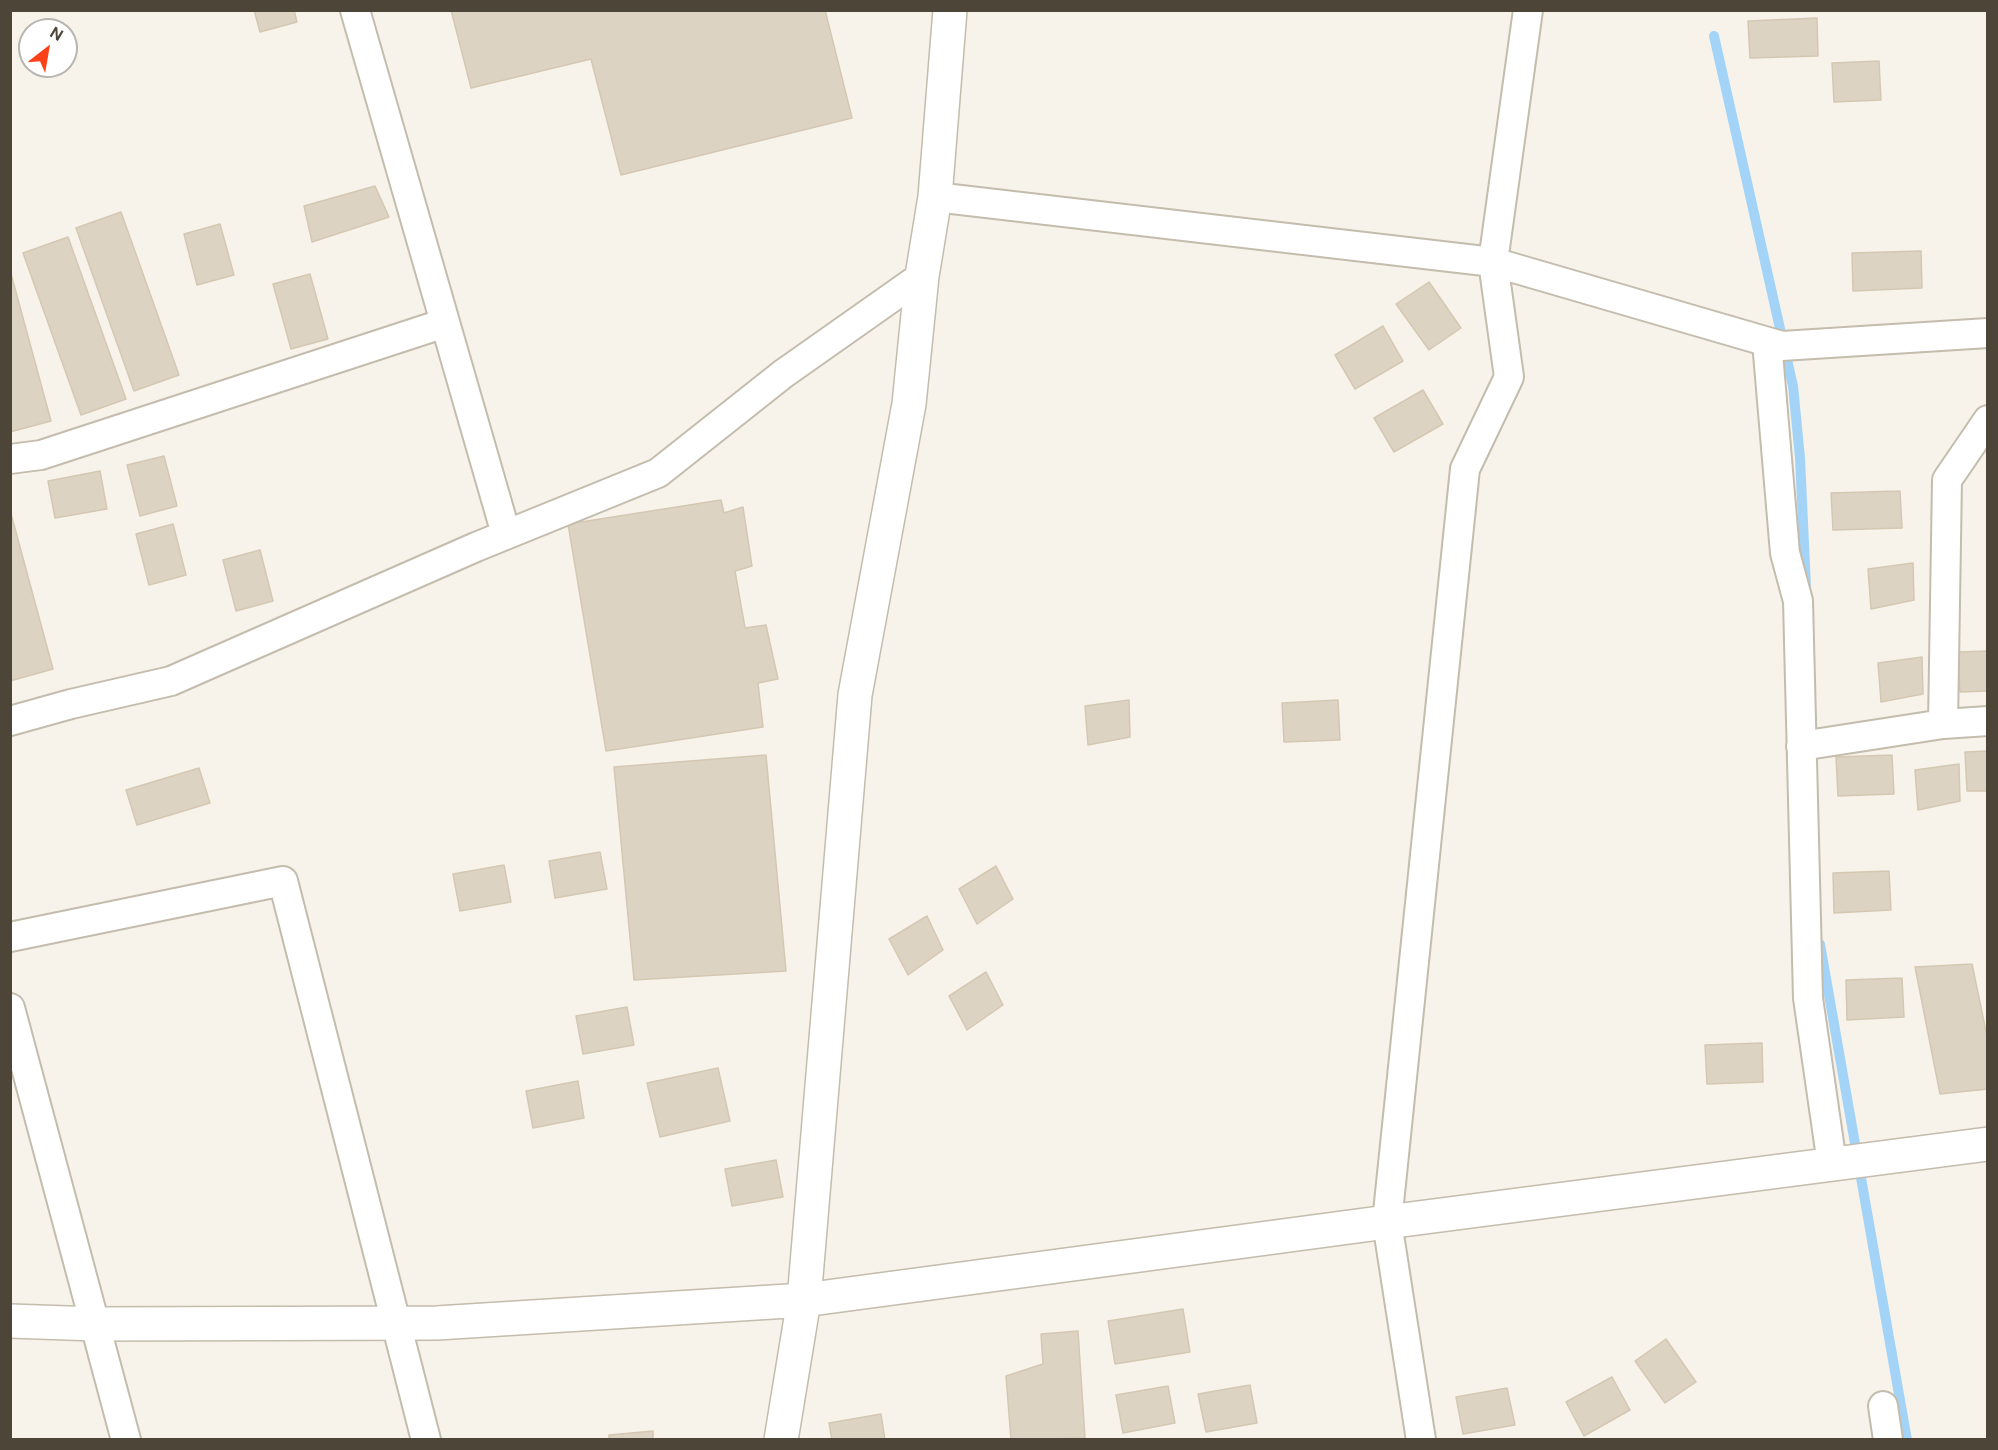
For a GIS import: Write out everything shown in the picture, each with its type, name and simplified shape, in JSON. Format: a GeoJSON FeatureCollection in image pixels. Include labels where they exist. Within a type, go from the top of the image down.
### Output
{"type":"FeatureCollection","features":[{"type":"Feature","properties":{"kind":"street"},"geometry":{"type":"LineString","coordinates":[[355,10],[506,534]]}},
{"type":"Feature","properties":{"kind":"street"},"geometry":{"type":"LineString","coordinates":[[781,1440],[804,1300],[855,695],[909,404],[922,276],[935,197],[950,10]]}},
{"type":"Feature","properties":{"kind":"street"},"geometry":{"type":"LineString","coordinates":[[1420,1440],[1387,1222],[1465,469],[1509,377],[1493,261],[1528,10]]}},
{"type":"Feature","properties":{"kind":"street"},"geometry":{"type":"LineString","coordinates":[[935,197],[1493,261],[1785,344],[1988,333]]}},
{"type":"Feature","properties":{"kind":"street"},"geometry":{"type":"LineString","coordinates":[[10,721],[171,681],[506,534],[658,473],[783,374],[922,276]]}},
{"type":"Feature","properties":{"kind":"street"},"geometry":{"type":"LineString","coordinates":[[10,459],[41,455],[445,323]]}},
{"type":"Feature","properties":{"kind":"street"},"geometry":{"type":"LineString","coordinates":[[1785,344],[1785,553],[1798,601],[1808,998],[1834,1164]]}},
{"type":"Feature","properties":{"kind":"street"},"geometry":{"type":"LineString","coordinates":[[1942,724],[1947,480],[1988,420]]}},
{"type":"Feature","properties":{"kind":"street"},"geometry":{"type":"LineString","coordinates":[[1802,746],[1942,724],[1988,721]]}},
{"type":"Feature","properties":{"kind":"street"},"geometry":{"type":"LineString","coordinates":[[10,937],[283,881],[394,1323],[426,1440]]}},
{"type":"Feature","properties":{"kind":"street"},"geometry":{"type":"LineString","coordinates":[[10,1008],[126,1440]]}},
{"type":"Feature","properties":{"kind":"street"},"geometry":{"type":"LineString","coordinates":[[10,1321],[96,1324],[436,1323],[804,1300],[1988,1144]]}},
{"type":"Feature","properties":{"kind":"street"},"geometry":{"type":"LineString","coordinates":[[1884,1406],[1888,1440]]}},
{"type":"Feature","properties":{"kind":"building"},"geometry":{"type":"Polygon","coordinates":[[[254,10],[294,10],[297,22],[260,32],[254,10]]]}},
{"type":"Feature","properties":{"kind":"building"},"geometry":{"type":"Polygon","coordinates":[[[451,10],[825,10],[852,118],[621,175],[591,59],[471,88],[451,10]]]}},
{"type":"Feature","properties":{"kind":"building"},"geometry":{"type":"Polygon","coordinates":[[[1817,18],[1818,56],[1750,58],[1748,21],[1817,18]]]}},
{"type":"Feature","properties":{"kind":"building"},"geometry":{"type":"Polygon","coordinates":[[[1879,61],[1881,100],[1834,102],[1832,63],[1879,61]]]}},
{"type":"Feature","properties":{"kind":"building"},"geometry":{"type":"Polygon","coordinates":[[[375,186],[389,217],[312,242],[304,206],[375,186]]]}},
{"type":"Feature","properties":{"kind":"building"},"geometry":{"type":"Polygon","coordinates":[[[121,212],[179,375],[134,391],[76,228],[121,212]]]}},
{"type":"Feature","properties":{"kind":"building"},"geometry":{"type":"Polygon","coordinates":[[[220,224],[234,275],[197,285],[184,234],[220,224]]]}},
{"type":"Feature","properties":{"kind":"building"},"geometry":{"type":"Polygon","coordinates":[[[68,237],[126,399],[81,415],[23,253],[68,237]]]}},
{"type":"Feature","properties":{"kind":"building"},"geometry":{"type":"Polygon","coordinates":[[[1921,251],[1922,288],[1853,291],[1852,253],[1921,251]]]}},
{"type":"Feature","properties":{"kind":"building"},"geometry":{"type":"Polygon","coordinates":[[[10,270],[51,421],[10,432],[10,270]]]}},
{"type":"Feature","properties":{"kind":"building"},"geometry":{"type":"Polygon","coordinates":[[[310,274],[328,339],[291,349],[273,284],[310,274]]]}},
{"type":"Feature","properties":{"kind":"building"},"geometry":{"type":"Polygon","coordinates":[[[1429,282],[1461,328],[1429,350],[1396,304],[1429,282]]]}},
{"type":"Feature","properties":{"kind":"building"},"geometry":{"type":"Polygon","coordinates":[[[1383,326],[1403,361],[1355,389],[1335,355],[1383,326]]]}},
{"type":"Feature","properties":{"kind":"building"},"geometry":{"type":"Polygon","coordinates":[[[1423,390],[1443,424],[1394,452],[1374,418],[1423,390]]]}},
{"type":"Feature","properties":{"kind":"building"},"geometry":{"type":"Polygon","coordinates":[[[164,456],[177,506],[140,516],[127,465],[164,456]]]}},
{"type":"Feature","properties":{"kind":"building"},"geometry":{"type":"Polygon","coordinates":[[[100,471],[107,509],[55,518],[48,481],[100,471]]]}},
{"type":"Feature","properties":{"kind":"building"},"geometry":{"type":"Polygon","coordinates":[[[1900,491],[1902,528],[1833,530],[1831,493],[1900,491]]]}},
{"type":"Feature","properties":{"kind":"building"},"geometry":{"type":"Polygon","coordinates":[[[721,500],[724,513],[743,507],[752,566],[735,571],[745,628],[766,625],[778,679],[758,683],[763,727],[606,751],[568,524],[721,500]]]}},
{"type":"Feature","properties":{"kind":"building"},"geometry":{"type":"Polygon","coordinates":[[[10,510],[53,669],[10,681],[10,510]]]}},
{"type":"Feature","properties":{"kind":"building"},"geometry":{"type":"Polygon","coordinates":[[[173,524],[186,575],[149,585],[136,534],[173,524]]]}},
{"type":"Feature","properties":{"kind":"building"},"geometry":{"type":"Polygon","coordinates":[[[260,550],[273,601],[236,611],[223,560],[260,550]]]}},
{"type":"Feature","properties":{"kind":"building"},"geometry":{"type":"Polygon","coordinates":[[[1913,563],[1914,600],[1871,609],[1868,569],[1913,563]]]}},
{"type":"Feature","properties":{"kind":"building"},"geometry":{"type":"Polygon","coordinates":[[[1988,651],[1988,691],[1960,692],[1958,652],[1988,651]]]}},
{"type":"Feature","properties":{"kind":"building"},"geometry":{"type":"Polygon","coordinates":[[[1922,657],[1923,694],[1881,702],[1878,663],[1922,657]]]}},
{"type":"Feature","properties":{"kind":"building"},"geometry":{"type":"Polygon","coordinates":[[[1129,700],[1130,737],[1088,745],[1085,706],[1129,700]]]}},
{"type":"Feature","properties":{"kind":"building"},"geometry":{"type":"Polygon","coordinates":[[[1338,700],[1340,740],[1284,742],[1282,703],[1338,700]]]}},
{"type":"Feature","properties":{"kind":"building"},"geometry":{"type":"Polygon","coordinates":[[[1988,751],[1988,791],[1967,791],[1965,752],[1988,751]]]}},
{"type":"Feature","properties":{"kind":"building"},"geometry":{"type":"Polygon","coordinates":[[[766,755],[786,971],[634,980],[614,767],[766,755]]]}},
{"type":"Feature","properties":{"kind":"building"},"geometry":{"type":"Polygon","coordinates":[[[1892,755],[1894,794],[1838,796],[1836,757],[1892,755]]]}},
{"type":"Feature","properties":{"kind":"building"},"geometry":{"type":"Polygon","coordinates":[[[1959,764],[1960,801],[1918,810],[1915,770],[1959,764]]]}},
{"type":"Feature","properties":{"kind":"building"},"geometry":{"type":"Polygon","coordinates":[[[199,768],[210,803],[137,825],[126,790],[199,768]]]}},
{"type":"Feature","properties":{"kind":"building"},"geometry":{"type":"Polygon","coordinates":[[[600,852],[607,889],[555,898],[549,861],[600,852]]]}},
{"type":"Feature","properties":{"kind":"building"},"geometry":{"type":"Polygon","coordinates":[[[504,865],[511,902],[460,911],[453,874],[504,865]]]}},
{"type":"Feature","properties":{"kind":"building"},"geometry":{"type":"Polygon","coordinates":[[[996,866],[1013,899],[977,924],[959,889],[996,866]]]}},
{"type":"Feature","properties":{"kind":"building"},"geometry":{"type":"Polygon","coordinates":[[[1889,871],[1891,910],[1834,913],[1833,873],[1889,871]]]}},
{"type":"Feature","properties":{"kind":"building"},"geometry":{"type":"Polygon","coordinates":[[[927,916],[943,950],[908,975],[889,939],[927,916]]]}},
{"type":"Feature","properties":{"kind":"building"},"geometry":{"type":"Polygon","coordinates":[[[1972,964],[1988,1041],[1988,1089],[1940,1094],[1915,967],[1972,964]]]}},
{"type":"Feature","properties":{"kind":"building"},"geometry":{"type":"Polygon","coordinates":[[[986,972],[1003,1005],[967,1030],[949,996],[986,972]]]}},
{"type":"Feature","properties":{"kind":"building"},"geometry":{"type":"Polygon","coordinates":[[[1902,978],[1904,1017],[1847,1020],[1846,980],[1902,978]]]}},
{"type":"Feature","properties":{"kind":"building"},"geometry":{"type":"Polygon","coordinates":[[[627,1007],[634,1045],[583,1054],[576,1016],[627,1007]]]}},
{"type":"Feature","properties":{"kind":"building"},"geometry":{"type":"Polygon","coordinates":[[[1762,1043],[1763,1082],[1707,1084],[1705,1045],[1762,1043]]]}},
{"type":"Feature","properties":{"kind":"building"},"geometry":{"type":"Polygon","coordinates":[[[718,1068],[730,1121],[660,1137],[647,1083],[718,1068]]]}},
{"type":"Feature","properties":{"kind":"building"},"geometry":{"type":"Polygon","coordinates":[[[578,1081],[584,1118],[533,1128],[526,1091],[578,1081]]]}},
{"type":"Feature","properties":{"kind":"building"},"geometry":{"type":"Polygon","coordinates":[[[776,1160],[783,1197],[732,1206],[725,1169],[776,1160]]]}},
{"type":"Feature","properties":{"kind":"building"},"geometry":{"type":"Polygon","coordinates":[[[1183,1309],[1190,1352],[1115,1364],[1108,1321],[1183,1309]]]}},
{"type":"Feature","properties":{"kind":"building"},"geometry":{"type":"Polygon","coordinates":[[[1078,1331],[1085,1438],[1011,1440],[1006,1376],[1043,1364],[1041,1334],[1078,1331]]]}},
{"type":"Feature","properties":{"kind":"building"},"geometry":{"type":"Polygon","coordinates":[[[1666,1339],[1696,1382],[1665,1403],[1635,1361],[1666,1339]]]}},
{"type":"Feature","properties":{"kind":"building"},"geometry":{"type":"Polygon","coordinates":[[[1612,1377],[1630,1410],[1584,1436],[1566,1402],[1612,1377]]]}},
{"type":"Feature","properties":{"kind":"building"},"geometry":{"type":"Polygon","coordinates":[[[1250,1385],[1257,1423],[1206,1432],[1198,1394],[1250,1385]]]}},
{"type":"Feature","properties":{"kind":"building"},"geometry":{"type":"Polygon","coordinates":[[[1168,1386],[1175,1423],[1123,1433],[1116,1395],[1168,1386]]]}},
{"type":"Feature","properties":{"kind":"building"},"geometry":{"type":"Polygon","coordinates":[[[1507,1388],[1515,1425],[1463,1434],[1456,1397],[1507,1388]]]}},
{"type":"Feature","properties":{"kind":"building"},"geometry":{"type":"Polygon","coordinates":[[[881,1414],[885,1440],[832,1440],[829,1423],[881,1414]]]}},
{"type":"Feature","properties":{"kind":"building"},"geometry":{"type":"Polygon","coordinates":[[[653,1431],[653,1440],[609,1440],[609,1435],[653,1431]]]}},
{"type":"Feature","properties":{"kind":"waterway"},"geometry":{"type":"LineString","coordinates":[[1714,36],[1793,386],[1800,458],[1806,587]]}},
{"type":"Feature","properties":{"kind":"waterway"},"geometry":{"type":"LineString","coordinates":[[1820,944],[1907,1440]]}}]}
